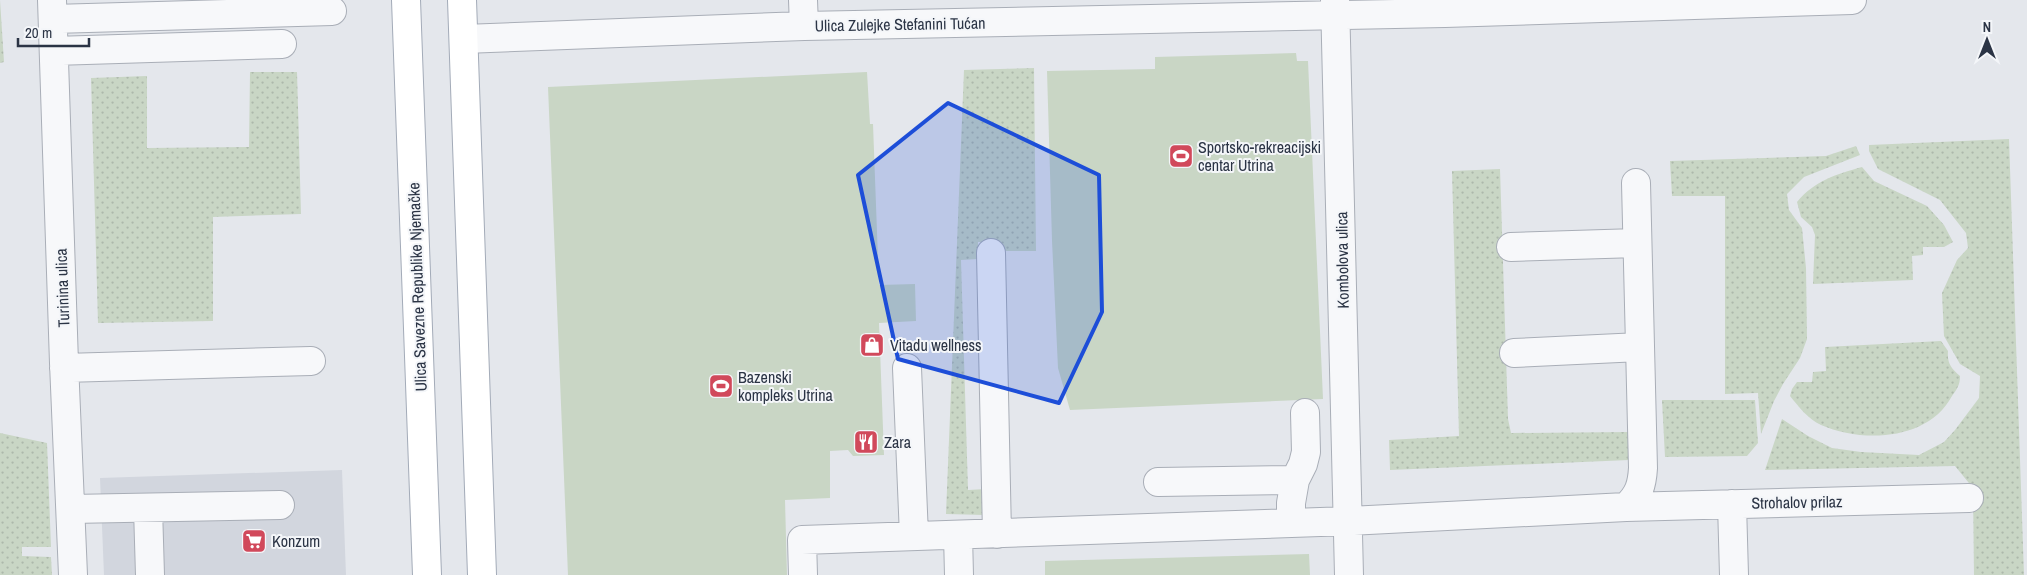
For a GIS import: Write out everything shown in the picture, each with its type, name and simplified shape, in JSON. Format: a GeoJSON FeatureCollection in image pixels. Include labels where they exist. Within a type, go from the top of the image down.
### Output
{"type":"FeatureCollection","features":[{"type":"Feature","properties":{"kind":"main road","name":"Ulica Savezne Republike Njemačke"},"geometry":{"type":"LineString","coordinates":[[406,0],[427,575]]}},
{"type":"Feature","properties":{"kind":"main road"},"geometry":{"type":"LineString","coordinates":[[462,0],[482,575]]}},
{"type":"Feature","properties":{"kind":"street"},"geometry":{"type":"LineString","coordinates":[[105,0],[139,6]]}},
{"type":"Feature","properties":{"kind":"street","name":"Ulica Zulejke Stefanini Tućan"},"geometry":{"type":"LineString","coordinates":[[464,39],[803,13],[1852,0]]}},
{"type":"Feature","properties":{"kind":"street"},"geometry":{"type":"LineString","coordinates":[[52,9],[139,6],[332,11]]}},
{"type":"Feature","properties":{"kind":"street","name":"Kombolova ulica"},"geometry":{"type":"LineString","coordinates":[[1335,7],[1349,575]]}},
{"type":"Feature","properties":{"kind":"street","name":"Turinina ulica"},"geometry":{"type":"LineString","coordinates":[[52,9],[73,575]]}},
{"type":"Feature","properties":{"kind":"street"},"geometry":{"type":"LineString","coordinates":[[54,51],[282,44]]}},
{"type":"Feature","properties":{"kind":"street"},"geometry":{"type":"LineString","coordinates":[[1626,507],[1636,497],[1642,487],[1643,468],[1636,182]]}},
{"type":"Feature","properties":{"kind":"street"},"geometry":{"type":"LineString","coordinates":[[1511,247],[1637,243]]}},
{"type":"Feature","properties":{"kind":"street"},"geometry":{"type":"LineString","coordinates":[[990,253],[997,534]]}},
{"type":"Feature","properties":{"kind":"street"},"geometry":{"type":"LineString","coordinates":[[1514,352],[1640,347]]}},
{"type":"Feature","properties":{"kind":"street"},"geometry":{"type":"LineString","coordinates":[[64,368],[311,361]]}},
{"type":"Feature","properties":{"kind":"street"},"geometry":{"type":"LineString","coordinates":[[907,368],[914,536]]}},
{"type":"Feature","properties":{"kind":"street"},"geometry":{"type":"LineString","coordinates":[[1291,522],[1291,503],[1295,480],[1303,464],[1306,452],[1305,414]]}},
{"type":"Feature","properties":{"kind":"street"},"geometry":{"type":"LineString","coordinates":[[1158,482],[1295,480]]}},
{"type":"Feature","properties":{"kind":"street","name":"Strohalov prilaz"},"geometry":{"type":"LineString","coordinates":[[1348,520],[1626,507],[1969,498]]}},
{"type":"Feature","properties":{"kind":"street"},"geometry":{"type":"LineString","coordinates":[[1732,504],[1734,575]]}},
{"type":"Feature","properties":{"kind":"street"},"geometry":{"type":"LineString","coordinates":[[71,509],[280,505]]}},
{"type":"Feature","properties":{"kind":"street"},"geometry":{"type":"LineString","coordinates":[[148,508],[150,575]]}},
{"type":"Feature","properties":{"kind":"street"},"geometry":{"type":"LineString","coordinates":[[803,575],[802,540],[1348,520]]}},
{"type":"Feature","properties":{"kind":"street"},"geometry":{"type":"LineString","coordinates":[[958,535],[959,575]]}},
{"type":"Feature","properties":{"kind":"highlighted area"},"geometry":{"type":"Polygon","coordinates":[[[948,103],[1099,175],[1102,312],[1059,403],[898,359],[858,175],[948,103]]]}},
{"type":"Feature","properties":{"kind":"shaded area"},"geometry":{"type":"Polygon","coordinates":[[[342,470],[346,575],[104,575],[100,478],[342,470]]]}},
{"type":"Feature","properties":{"kind":"green space"},"geometry":{"type":"Polygon","coordinates":[[[0,0],[4,62],[0,63],[0,0]]]}},
{"type":"Feature","properties":{"kind":"green space","name":"Sportsko-rekreacijski centar Utrina"},"geometry":{"type":"Polygon","coordinates":[[[1296,53],[1297,61],[1308,61],[1323,399],[1070,410],[1058,368],[1047,71],[1155,69],[1155,57],[1296,53]]]}},
{"type":"Feature","properties":{"kind":"green space"},"geometry":{"type":"Polygon","coordinates":[[[1034,68],[1036,251],[1006,251],[1003,249],[1002,243],[978,242],[978,259],[961,260],[968,490],[986,489],[984,515],[946,514],[964,70],[1034,68]]]}},
{"type":"Feature","properties":{"kind":"green space"},"geometry":{"type":"Polygon","coordinates":[[[250,72],[297,72],[301,214],[213,217],[213,321],[98,323],[91,78],[147,76],[147,148],[249,147],[250,72]]]}},
{"type":"Feature","properties":{"kind":"green space","name":"Bazenski kompleks Utrina"},"geometry":{"type":"Polygon","coordinates":[[[867,72],[870,124],[873,124],[879,285],[915,284],[916,321],[879,323],[884,455],[853,456],[848,450],[830,451],[830,498],[785,500],[787,575],[568,575],[548,87],[867,72]]]}},
{"type":"Feature","properties":{"kind":"green space"},"geometry":{"type":"Polygon","coordinates":[[[2009,139],[2024,575],[1974,575],[1973,488],[1955,466],[1765,470],[1782,419],[1808,436],[1832,448],[1861,452],[1919,455],[1944,442],[1979,398],[1980,376],[1960,364],[1944,336],[1942,293],[1957,260],[1968,248],[1966,233],[1940,200],[1878,169],[1869,151],[1869,145],[2009,139]]]}},
{"type":"Feature","properties":{"kind":"green space"},"geometry":{"type":"Polygon","coordinates":[[[1856,146],[1860,155],[1804,177],[1787,194],[1789,210],[1802,228],[1806,268],[1807,339],[1800,358],[1774,401],[1761,434],[1758,393],[1725,394],[1725,196],[1672,196],[1670,161],[1826,156],[1856,146]]]}},
{"type":"Feature","properties":{"kind":"green space"},"geometry":{"type":"Polygon","coordinates":[[[1862,167],[1874,181],[1927,206],[1944,225],[1953,242],[1944,247],[1923,247],[1923,255],[1912,256],[1913,280],[1813,284],[1815,235],[1812,227],[1801,217],[1797,202],[1826,179],[1862,167]]]}},
{"type":"Feature","properties":{"kind":"green space"},"geometry":{"type":"Polygon","coordinates":[[[1500,169],[1508,419],[1511,433],[1630,432],[1629,460],[1390,470],[1389,440],[1459,436],[1452,171],[1500,169]]]}},
{"type":"Feature","properties":{"kind":"green space"},"geometry":{"type":"Polygon","coordinates":[[[1941,341],[1948,351],[1950,365],[1960,376],[1959,384],[1941,411],[1927,422],[1911,430],[1874,436],[1837,431],[1821,425],[1812,419],[1790,396],[1797,382],[1812,382],[1813,372],[1826,371],[1825,347],[1941,341]]]}},
{"type":"Feature","properties":{"kind":"green space"},"geometry":{"type":"Polygon","coordinates":[[[1662,400],[1755,400],[1758,443],[1747,456],[1665,457],[1662,400]]]}},
{"type":"Feature","properties":{"kind":"green space"},"geometry":{"type":"Polygon","coordinates":[[[0,433],[47,443],[51,547],[22,547],[22,556],[51,557],[52,575],[0,575],[0,433]]]}},
{"type":"Feature","properties":{"kind":"green space"},"geometry":{"type":"Polygon","coordinates":[[[1309,554],[1310,575],[1045,575],[1045,561],[1309,554]]]}},
{"type":"Feature","properties":{"kind":"place","name":"Sportsko-rekreacijski centar Utrina"},"geometry":{"type":"Point","coordinates":[1181,156]}},
{"type":"Feature","properties":{"kind":"place","name":"Vitadu wellness"},"geometry":{"type":"Point","coordinates":[872,345]}},
{"type":"Feature","properties":{"kind":"place","name":"Bazenski kompleks Utrina"},"geometry":{"type":"Point","coordinates":[721,386]}},
{"type":"Feature","properties":{"kind":"place","name":"Zara"},"geometry":{"type":"Point","coordinates":[866,442]}},
{"type":"Feature","properties":{"kind":"place","name":"Konzum"},"geometry":{"type":"Point","coordinates":[254,541]}}]}
